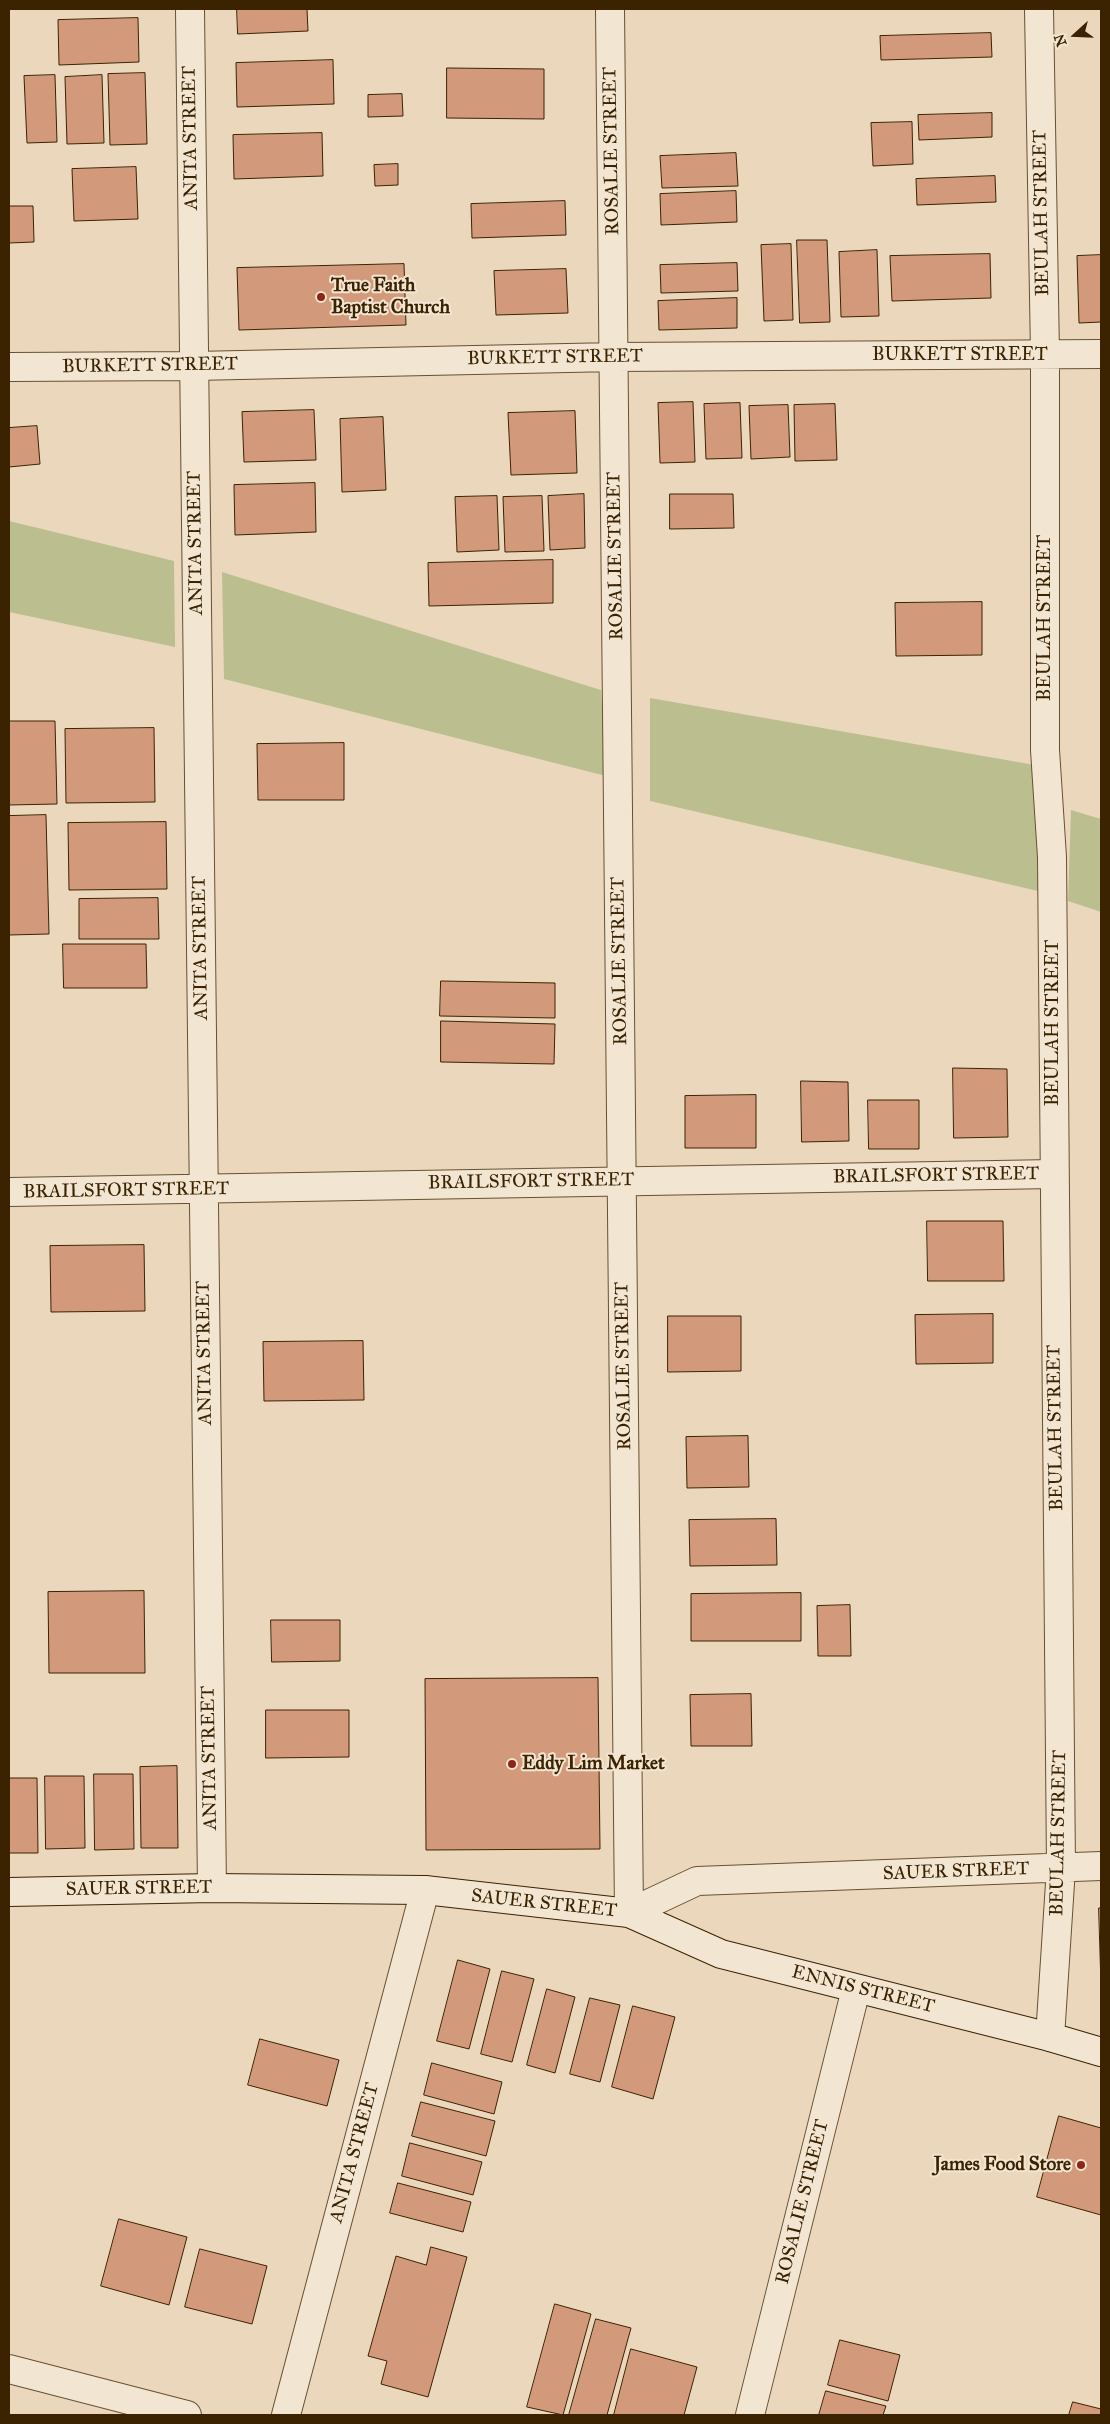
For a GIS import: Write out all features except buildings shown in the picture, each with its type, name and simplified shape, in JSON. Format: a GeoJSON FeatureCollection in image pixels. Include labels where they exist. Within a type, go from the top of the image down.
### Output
{"type":"FeatureCollection","features":[{"type":"Feature","properties":{"kind":"street","name":"ANITA STREET"},"geometry":{"type":"LineString","coordinates":[[190,9],[212,1888]]}},
{"type":"Feature","properties":{"kind":"street","name":"ROSALIE STREET"},"geometry":{"type":"LineString","coordinates":[[610,9],[629,1913]]}},
{"type":"Feature","properties":{"kind":"street","name":"BEULAH STREET"},"geometry":{"type":"LineString","coordinates":[[1039,9],[1045,354],[1045,750],[1052,857],[1061,1868],[1050,2037]]}},
{"type":"Feature","properties":{"kind":"street","name":"BURKETT STREET"},"geometry":{"type":"LineString","coordinates":[[9,367],[194,366],[614,357],[1101,354]]}},
{"type":"Feature","properties":{"kind":"street","name":"BRAILSFORT STREET"},"geometry":{"type":"LineString","coordinates":[[9,1192],[1054,1174]]}},
{"type":"Feature","properties":{"kind":"street","name":"SAUER STREET"},"geometry":{"type":"LineString","coordinates":[[9,1892],[212,1888],[424,1890],[629,1913],[697,1881],[1101,1866]]}},
{"type":"Feature","properties":{"kind":"street","name":"ANITA STREET"},"geometry":{"type":"LineString","coordinates":[[286,2415],[424,1890]]}},
{"type":"Feature","properties":{"kind":"street","name":"ENNIS STREET"},"geometry":{"type":"LineString","coordinates":[[629,1913],[721,1954],[1050,2037],[1101,2052]]}},
{"type":"Feature","properties":{"kind":"street","name":"ROSALIE STREET"},"geometry":{"type":"LineString","coordinates":[[750,2415],[856,1989]]}},
{"type":"Feature","properties":{"kind":"street"},"geometry":{"type":"LineString","coordinates":[[9,2368],[188,2415]]}},
{"type":"Feature","properties":{"kind":"green space"},"geometry":{"type":"Polygon","coordinates":[[[9,521],[174,561],[175,647],[9,612],[9,521]]]}},
{"type":"Feature","properties":{"kind":"green space"},"geometry":{"type":"Polygon","coordinates":[[[222,572],[601,690],[606,776],[224,679],[222,572]]]}},
{"type":"Feature","properties":{"kind":"green space"},"geometry":{"type":"Polygon","coordinates":[[[650,698],[1035,765],[1038,891],[650,801],[650,698]]]}},
{"type":"Feature","properties":{"kind":"green space"},"geometry":{"type":"Polygon","coordinates":[[[1071,810],[1101,819],[1101,912],[1068,901],[1071,810]]]}},
{"type":"Feature","properties":{"kind":"place","name":"True Faith Baptist Church"},"geometry":{"type":"Point","coordinates":[321,297]}},
{"type":"Feature","properties":{"kind":"place","name":"Eddy Lim Market"},"geometry":{"type":"Point","coordinates":[512,1764]}},
{"type":"Feature","properties":{"kind":"place","name":"James Food Store"},"geometry":{"type":"Point","coordinates":[1081,2165]}}]}
